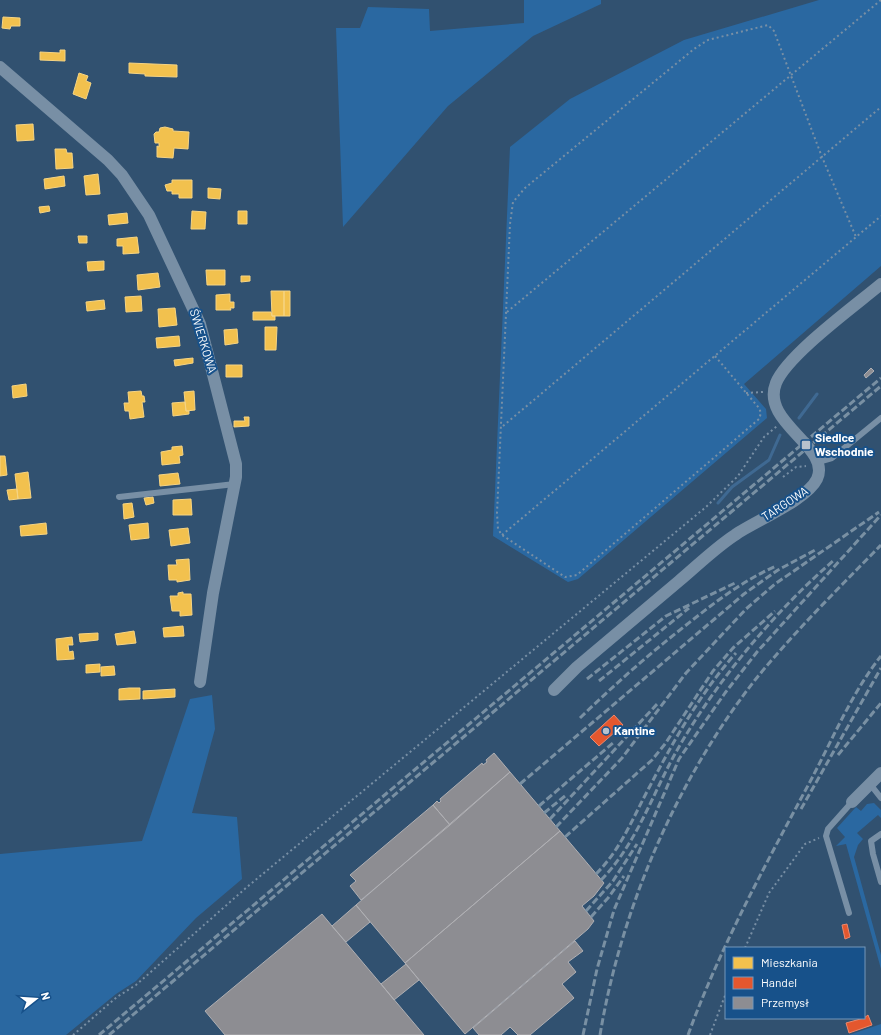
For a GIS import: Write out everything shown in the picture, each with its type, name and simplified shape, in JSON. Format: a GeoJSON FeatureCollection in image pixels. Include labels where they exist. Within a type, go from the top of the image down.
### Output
{"type":"FeatureCollection","features":[{"type":"Feature","properties":{"kind":"street","name":"ŚWIERKOWA"},"geometry":{"type":"LineString","coordinates":[[0,67],[108,160],[122,175],[149,215],[200,324],[237,470],[213,593],[200,682]]}},
{"type":"Feature","properties":{"kind":"street"},"geometry":{"type":"LineString","coordinates":[[818,462],[777,409],[774,394],[775,385],[778,378],[790,363],[810,344],[881,284]]}},
{"type":"Feature","properties":{"kind":"street","name":"TARGOWA"},"geometry":{"type":"LineString","coordinates":[[554,690],[564,682],[570,673],[734,535],[803,495],[816,481],[820,468],[818,462]]}},
{"type":"Feature","properties":{"kind":"street"},"geometry":{"type":"LineString","coordinates":[[852,802],[881,773]]}},
{"type":"Feature","properties":{"kind":"lane"},"geometry":{"type":"LineString","coordinates":[[818,462],[832,458],[881,418]]}},
{"type":"Feature","properties":{"kind":"lane"},"geometry":{"type":"LineString","coordinates":[[119,497],[235,484]]}},
{"type":"Feature","properties":{"kind":"lane"},"geometry":{"type":"LineString","coordinates":[[870,784],[881,798]]}},
{"type":"Feature","properties":{"kind":"lane"},"geometry":{"type":"LineString","coordinates":[[849,913],[826,836],[828,829],[852,802]]}},
{"type":"Feature","properties":{"kind":"lane"},"geometry":{"type":"LineString","coordinates":[[881,834],[872,841],[873,854],[881,882]]}},
{"type":"Feature","properties":{"kind":"path"},"geometry":{"type":"LineString","coordinates":[[507,312],[881,0]]}},
{"type":"Feature","properties":{"kind":"path"},"geometry":{"type":"LineString","coordinates":[[715,356],[759,408],[761,413],[759,419],[577,575],[565,577],[502,535],[498,529],[497,513],[510,224],[513,202],[525,188],[694,49],[708,40],[768,25],[774,31],[822,157],[856,237]]}},
{"type":"Feature","properties":{"kind":"path"},"geometry":{"type":"LineString","coordinates":[[502,426],[881,107]]}},
{"type":"Feature","properties":{"kind":"path"},"geometry":{"type":"LineString","coordinates":[[502,535],[881,216]]}},
{"type":"Feature","properties":{"kind":"path"},"geometry":{"type":"LineString","coordinates":[[746,393],[766,392],[774,394]]}},
{"type":"Feature","properties":{"kind":"path"},"geometry":{"type":"LineString","coordinates":[[73,1035],[117,997],[136,985],[247,887],[706,507],[738,476],[764,437],[784,420]]}},
{"type":"Feature","properties":{"kind":"path"},"geometry":{"type":"LineString","coordinates":[[783,477],[796,467],[818,462]]}},
{"type":"Feature","properties":{"kind":"path"},"geometry":{"type":"LineString","coordinates":[[745,947],[769,893],[796,854],[805,844],[826,836]]}},
{"type":"Feature","properties":{"kind":"path"},"geometry":{"type":"LineString","coordinates":[[710,1035],[725,996]]}},
{"type":"Feature","properties":{"kind":"shaded area"},"geometry":{"type":"Polygon","coordinates":[[[524,0],[601,0],[601,4],[533,36],[448,106],[343,227],[336,28],[360,28],[368,7],[429,9],[430,31],[524,23],[524,0]]]}},
{"type":"Feature","properties":{"kind":"shaded area"},"geometry":{"type":"Polygon","coordinates":[[[819,0],[881,0],[881,266],[744,384],[766,409],[767,418],[578,579],[568,582],[493,536],[510,147],[570,99],[684,40],[819,0]]]}},
{"type":"Feature","properties":{"kind":"shaded area"},"geometry":{"type":"Polygon","coordinates":[[[212,695],[215,729],[192,813],[237,817],[242,879],[196,918],[136,981],[116,994],[66,1035],[0,1035],[0,854],[142,841],[190,699],[212,695]]]}},
{"type":"Feature","properties":{"kind":"shaded area"},"geometry":{"type":"Polygon","coordinates":[[[874,803],[881,810],[881,818],[878,815],[857,833],[863,839],[858,845],[854,857],[881,955],[881,969],[846,844],[836,846],[845,837],[837,828],[856,807],[861,811],[867,804],[874,803]]]}},
{"type":"Feature","properties":{"kind":"shaded area"},"geometry":{"type":"Polygon","coordinates":[[[881,1024],[881,1035],[849,1035],[881,1024]]]}},
{"type":"Feature","properties":{"kind":"building: Mieszkania"},"geometry":{"type":"Polygon","coordinates":[[[3,17],[20,18],[20,26],[11,26],[10,29],[2,28],[3,17]]]}},
{"type":"Feature","properties":{"kind":"building: Mieszkania"},"geometry":{"type":"Polygon","coordinates":[[[60,50],[65,50],[65,61],[40,60],[40,52],[60,53],[60,50]]]}},
{"type":"Feature","properties":{"kind":"building: Mieszkania"},"geometry":{"type":"Polygon","coordinates":[[[129,63],[177,65],[177,77],[145,76],[145,74],[129,73],[129,63]]]}},
{"type":"Feature","properties":{"kind":"building: Mieszkania"},"geometry":{"type":"Polygon","coordinates":[[[79,73],[88,76],[86,81],[91,83],[86,99],[73,94],[79,73]]]}},
{"type":"Feature","properties":{"kind":"building: Mieszkania"},"geometry":{"type":"Polygon","coordinates":[[[33,124],[34,140],[17,141],[16,125],[33,124]]]}},
{"type":"Feature","properties":{"kind":"building: Mieszkania"},"geometry":{"type":"Polygon","coordinates":[[[165,127],[173,129],[173,131],[189,132],[188,149],[174,148],[173,158],[157,157],[157,146],[159,147],[159,143],[155,143],[154,134],[159,132],[160,128],[165,127]]]}},
{"type":"Feature","properties":{"kind":"building: Mieszkania"},"geometry":{"type":"Polygon","coordinates":[[[55,149],[66,149],[67,153],[72,153],[73,168],[56,169],[55,149]]]}},
{"type":"Feature","properties":{"kind":"building: Mieszkania"},"geometry":{"type":"Polygon","coordinates":[[[98,174],[100,194],[86,195],[84,176],[98,174]]]}},
{"type":"Feature","properties":{"kind":"building: Mieszkania"},"geometry":{"type":"Polygon","coordinates":[[[64,176],[65,186],[45,189],[44,179],[64,176]]]}},
{"type":"Feature","properties":{"kind":"building: Mieszkania"},"geometry":{"type":"Polygon","coordinates":[[[172,180],[192,180],[192,198],[179,198],[179,194],[172,194],[172,191],[167,191],[165,185],[172,183],[172,180]]]}},
{"type":"Feature","properties":{"kind":"building: Mieszkania"},"geometry":{"type":"Polygon","coordinates":[[[208,188],[221,189],[220,199],[208,198],[208,188]]]}},
{"type":"Feature","properties":{"kind":"building: Mieszkania"},"geometry":{"type":"Polygon","coordinates":[[[49,206],[50,211],[40,213],[39,207],[49,206]]]}},
{"type":"Feature","properties":{"kind":"building: Mieszkania"},"geometry":{"type":"Polygon","coordinates":[[[192,211],[206,212],[205,229],[191,229],[192,211]]]}},
{"type":"Feature","properties":{"kind":"building: Mieszkania"},"geometry":{"type":"Polygon","coordinates":[[[238,211],[247,211],[247,224],[238,224],[238,211]]]}},
{"type":"Feature","properties":{"kind":"building: Mieszkania"},"geometry":{"type":"Polygon","coordinates":[[[127,213],[128,223],[109,225],[108,215],[127,213]]]}},
{"type":"Feature","properties":{"kind":"building: Mieszkania"},"geometry":{"type":"Polygon","coordinates":[[[78,236],[87,236],[87,243],[79,243],[78,236]]]}},
{"type":"Feature","properties":{"kind":"building: Mieszkania"},"geometry":{"type":"Polygon","coordinates":[[[137,237],[139,253],[123,254],[123,246],[117,246],[117,239],[137,237]]]}},
{"type":"Feature","properties":{"kind":"building: Mieszkania"},"geometry":{"type":"Polygon","coordinates":[[[104,261],[104,270],[88,271],[87,262],[104,261]]]}},
{"type":"Feature","properties":{"kind":"building: Mieszkania"},"geometry":{"type":"Polygon","coordinates":[[[206,270],[225,270],[225,285],[207,285],[206,270]]]}},
{"type":"Feature","properties":{"kind":"building: Mieszkania"},"geometry":{"type":"Polygon","coordinates":[[[158,273],[160,287],[138,290],[137,275],[158,273]]]}},
{"type":"Feature","properties":{"kind":"building: Mieszkania"},"geometry":{"type":"Polygon","coordinates":[[[241,276],[250,276],[250,281],[241,282],[241,276]]]}},
{"type":"Feature","properties":{"kind":"building: Mieszkania"},"geometry":{"type":"Polygon","coordinates":[[[271,291],[284,291],[284,316],[272,316],[271,291]]]}},
{"type":"Feature","properties":{"kind":"building: Mieszkania"},"geometry":{"type":"Polygon","coordinates":[[[284,291],[290,291],[290,316],[284,316],[284,291]]]}},
{"type":"Feature","properties":{"kind":"building: Mieszkania"},"geometry":{"type":"Polygon","coordinates":[[[230,294],[230,302],[234,302],[234,308],[230,308],[231,310],[216,310],[216,295],[230,294]]]}},
{"type":"Feature","properties":{"kind":"building: Mieszkania"},"geometry":{"type":"Polygon","coordinates":[[[141,296],[142,311],[126,312],[125,297],[141,296]]]}},
{"type":"Feature","properties":{"kind":"building: Mieszkania"},"geometry":{"type":"Polygon","coordinates":[[[104,300],[105,309],[87,311],[86,302],[104,300]]]}},
{"type":"Feature","properties":{"kind":"building: Mieszkania"},"geometry":{"type":"Polygon","coordinates":[[[175,308],[177,325],[159,327],[158,309],[175,308]]]}},
{"type":"Feature","properties":{"kind":"building: Mieszkania"},"geometry":{"type":"Polygon","coordinates":[[[253,312],[271,312],[272,316],[275,316],[275,320],[253,320],[253,312]]]}},
{"type":"Feature","properties":{"kind":"building: Mieszkania"},"geometry":{"type":"Polygon","coordinates":[[[265,327],[277,327],[276,350],[265,350],[265,327]]]}},
{"type":"Feature","properties":{"kind":"building: Mieszkania"},"geometry":{"type":"Polygon","coordinates":[[[237,329],[238,343],[225,345],[224,330],[237,329]]]}},
{"type":"Feature","properties":{"kind":"building: Mieszkania"},"geometry":{"type":"Polygon","coordinates":[[[179,336],[180,346],[157,348],[156,338],[179,336]]]}},
{"type":"Feature","properties":{"kind":"building: Mieszkania"},"geometry":{"type":"Polygon","coordinates":[[[193,358],[193,363],[175,366],[174,360],[193,358]]]}},
{"type":"Feature","properties":{"kind":"building: Mieszkania"},"geometry":{"type":"Polygon","coordinates":[[[226,365],[242,365],[242,377],[226,377],[226,365]]]}},
{"type":"Feature","properties":{"kind":"building: Mieszkania"},"geometry":{"type":"Polygon","coordinates":[[[26,384],[27,396],[13,398],[12,386],[26,384]]]}},
{"type":"Feature","properties":{"kind":"building: Mieszkania"},"geometry":{"type":"Polygon","coordinates":[[[141,391],[145,402],[142,402],[144,417],[130,419],[129,411],[125,411],[124,403],[129,403],[128,392],[141,391]]]}},
{"type":"Feature","properties":{"kind":"building: Mieszkania"},"geometry":{"type":"Polygon","coordinates":[[[194,391],[195,410],[186,411],[184,392],[194,391]]]}},
{"type":"Feature","properties":{"kind":"building: Mieszkania"},"geometry":{"type":"Polygon","coordinates":[[[185,402],[186,411],[189,411],[189,414],[173,416],[172,403],[185,402]]]}},
{"type":"Feature","properties":{"kind":"building: Mieszkania"},"geometry":{"type":"Polygon","coordinates":[[[244,417],[249,417],[249,426],[234,427],[234,421],[245,421],[244,417]]]}},
{"type":"Feature","properties":{"kind":"building: Mieszkania"},"geometry":{"type":"Polygon","coordinates":[[[182,446],[183,455],[179,456],[180,463],[162,465],[161,452],[172,450],[172,447],[182,446]]]}},
{"type":"Feature","properties":{"kind":"building: Mieszkania"},"geometry":{"type":"Polygon","coordinates":[[[0,456],[5,456],[7,475],[0,476],[0,456]]]}},
{"type":"Feature","properties":{"kind":"building: Mieszkania"},"geometry":{"type":"Polygon","coordinates":[[[28,472],[31,498],[18,499],[15,474],[28,472]]]}},
{"type":"Feature","properties":{"kind":"building: Mieszkania"},"geometry":{"type":"Polygon","coordinates":[[[178,473],[180,484],[160,486],[159,475],[178,473]]]}},
{"type":"Feature","properties":{"kind":"building: Mieszkania"},"geometry":{"type":"Polygon","coordinates":[[[17,489],[18,499],[9,500],[7,490],[17,489]]]}},
{"type":"Feature","properties":{"kind":"building: Mieszkania"},"geometry":{"type":"Polygon","coordinates":[[[153,497],[154,503],[146,505],[144,498],[153,497]]]}},
{"type":"Feature","properties":{"kind":"building: Mieszkania"},"geometry":{"type":"Polygon","coordinates":[[[191,499],[192,515],[173,515],[173,500],[191,499]]]}},
{"type":"Feature","properties":{"kind":"building: Mieszkania"},"geometry":{"type":"Polygon","coordinates":[[[132,503],[134,517],[124,519],[123,504],[132,503]]]}},
{"type":"Feature","properties":{"kind":"building: Mieszkania"},"geometry":{"type":"Polygon","coordinates":[[[46,523],[47,534],[21,536],[20,526],[46,523]]]}},
{"type":"Feature","properties":{"kind":"building: Mieszkania"},"geometry":{"type":"Polygon","coordinates":[[[148,523],[149,538],[131,540],[129,525],[148,523]]]}},
{"type":"Feature","properties":{"kind":"building: Mieszkania"},"geometry":{"type":"Polygon","coordinates":[[[188,528],[190,543],[171,546],[169,530],[188,528]]]}},
{"type":"Feature","properties":{"kind":"building: Mieszkania"},"geometry":{"type":"Polygon","coordinates":[[[189,559],[190,580],[177,582],[177,580],[169,580],[168,565],[177,565],[176,560],[189,559]]]}},
{"type":"Feature","properties":{"kind":"building: Mieszkania"},"geometry":{"type":"Polygon","coordinates":[[[183,592],[183,594],[191,594],[192,615],[180,616],[180,611],[172,611],[170,596],[178,596],[178,593],[183,592]]]}},
{"type":"Feature","properties":{"kind":"building: Mieszkania"},"geometry":{"type":"Polygon","coordinates":[[[183,626],[184,636],[164,637],[163,628],[183,626]]]}},
{"type":"Feature","properties":{"kind":"building: Mieszkania"},"geometry":{"type":"Polygon","coordinates":[[[134,631],[136,643],[117,645],[115,634],[134,631]]]}},
{"type":"Feature","properties":{"kind":"building: Mieszkania"},"geometry":{"type":"Polygon","coordinates":[[[98,633],[98,640],[80,642],[79,634],[98,633]]]}},
{"type":"Feature","properties":{"kind":"building: Mieszkania"},"geometry":{"type":"Polygon","coordinates":[[[72,637],[73,645],[68,645],[69,652],[73,651],[74,659],[57,660],[56,639],[72,637]]]}},
{"type":"Feature","properties":{"kind":"building: Mieszkania"},"geometry":{"type":"Polygon","coordinates":[[[100,664],[100,672],[86,673],[86,665],[100,664]]]}},
{"type":"Feature","properties":{"kind":"building: Mieszkania"},"geometry":{"type":"Polygon","coordinates":[[[114,666],[115,675],[101,676],[101,667],[114,666]]]}},
{"type":"Feature","properties":{"kind":"building: Mieszkania"},"geometry":{"type":"Polygon","coordinates":[[[140,688],[140,699],[119,700],[119,689],[140,688]]]}},
{"type":"Feature","properties":{"kind":"building: Mieszkania"},"geometry":{"type":"Polygon","coordinates":[[[175,689],[175,697],[143,699],[143,691],[175,689]]]}},
{"type":"Feature","properties":{"kind":"building: Handel","name":"Kantine"},"geometry":{"type":"Polygon","coordinates":[[[614,715],[623,725],[599,746],[590,737],[614,715]]]}},
{"type":"Feature","properties":{"kind":"building: Handel"},"geometry":{"type":"Polygon","coordinates":[[[847,924],[850,937],[845,939],[842,925],[847,924]]]}},
{"type":"Feature","properties":{"kind":"building: Handel"},"geometry":{"type":"Polygon","coordinates":[[[868,1015],[872,1025],[849,1033],[846,1023],[865,1019],[868,1015]]]}},
{"type":"Feature","properties":{"kind":"building: Przemysł"},"geometry":{"type":"Polygon","coordinates":[[[871,368],[874,371],[866,378],[864,375],[871,368]]]}},
{"type":"Feature","properties":{"kind":"building: Przemysł"},"geometry":{"type":"Polygon","coordinates":[[[494,753],[510,772],[450,825],[433,805],[437,801],[439,803],[441,801],[440,799],[482,763],[483,765],[487,762],[486,760],[494,753]]]}},
{"type":"Feature","properties":{"kind":"building: Przemysł"},"geometry":{"type":"Polygon","coordinates":[[[510,772],[560,831],[405,963],[356,905],[510,772]]]}},
{"type":"Feature","properties":{"kind":"building: Przemysł"},"geometry":{"type":"Polygon","coordinates":[[[433,805],[450,825],[361,900],[350,886],[356,881],[350,875],[433,805]]]}},
{"type":"Feature","properties":{"kind":"building: Przemysł"},"geometry":{"type":"Polygon","coordinates":[[[560,831],[604,883],[594,896],[582,906],[594,921],[588,929],[465,1034],[405,963],[560,831]]]}},
{"type":"Feature","properties":{"kind":"building: Przemysł"},"geometry":{"type":"Polygon","coordinates":[[[356,905],[370,922],[346,942],[332,926],[356,905]]]}},
{"type":"Feature","properties":{"kind":"building: Przemysł"},"geometry":{"type":"Polygon","coordinates":[[[322,914],[424,1035],[225,1035],[205,1011],[322,914]]]}},
{"type":"Feature","properties":{"kind":"building: Przemysł"},"geometry":{"type":"Polygon","coordinates":[[[575,941],[583,951],[568,962],[576,972],[562,984],[574,998],[530,1035],[518,1035],[510,1027],[501,1035],[479,1035],[473,1028],[575,941]]]}},
{"type":"Feature","properties":{"kind":"building: Przemysł"},"geometry":{"type":"Polygon","coordinates":[[[406,964],[419,980],[394,1000],[381,984],[406,964]]]}},
{"type":"Feature","properties":{"kind":"waterway"},"geometry":{"type":"LineString","coordinates":[[799,418],[817,394]]}},
{"type":"Feature","properties":{"kind":"waterway"},"geometry":{"type":"LineString","coordinates":[[718,503],[732,487],[769,460],[780,435]]}},
{"type":"Feature","properties":{"kind":"railway"},"geometry":{"type":"LineString","coordinates":[[99,1035],[881,378]]}},
{"type":"Feature","properties":{"kind":"railway"},"geometry":{"type":"LineString","coordinates":[[109,1035],[881,386]]}},
{"type":"Feature","properties":{"kind":"railway"},"geometry":{"type":"LineString","coordinates":[[556,827],[622,758],[686,673],[746,609],[775,584],[879,512]]}},
{"type":"Feature","properties":{"kind":"railway"},"geometry":{"type":"LineString","coordinates":[[583,1035],[597,969],[614,910],[679,759],[725,693],[757,652],[881,515]]}},
{"type":"Feature","properties":{"kind":"railway"},"geometry":{"type":"LineString","coordinates":[[600,1035],[609,988],[637,894],[677,803],[700,760],[727,719],[770,662],[816,611],[881,545]]}},
{"type":"Feature","properties":{"kind":"railway"},"geometry":{"type":"LineString","coordinates":[[520,784],[744,594],[778,570],[817,549]]}},
{"type":"Feature","properties":{"kind":"railway"},"geometry":{"type":"LineString","coordinates":[[601,880],[613,866],[634,835],[667,768],[691,726],[727,675],[767,626],[833,561]]}},
{"type":"Feature","properties":{"kind":"railway"},"geometry":{"type":"LineString","coordinates":[[580,718],[644,659],[707,609],[752,578],[776,566]]}},
{"type":"Feature","properties":{"kind":"railway"},"geometry":{"type":"LineString","coordinates":[[587,679],[666,616],[735,583]]}},
{"type":"Feature","properties":{"kind":"railway"},"geometry":{"type":"LineString","coordinates":[[599,681],[689,608]]}},
{"type":"Feature","properties":{"kind":"railway"},"geometry":{"type":"LineString","coordinates":[[565,837],[652,760],[665,744],[713,671],[733,648],[775,611]]}},
{"type":"Feature","properties":{"kind":"railway"},"geometry":{"type":"LineString","coordinates":[[596,874],[620,843],[669,751],[689,717],[711,684],[736,653]]}},
{"type":"Feature","properties":{"kind":"railway"},"geometry":{"type":"LineString","coordinates":[[688,1035],[730,936],[778,841],[852,699],[881,656]]}},
{"type":"Feature","properties":{"kind":"railway"},"geometry":{"type":"LineString","coordinates":[[801,809],[881,668]]}},
{"type":"Feature","properties":{"kind":"railway"},"geometry":{"type":"LineString","coordinates":[[550,819],[659,702]]}},
{"type":"Feature","properties":{"kind":"railway"},"geometry":{"type":"LineString","coordinates":[[838,755],[881,703]]}},
{"type":"Feature","properties":{"kind":"railway"},"geometry":{"type":"LineString","coordinates":[[539,806],[614,742]]}},
{"type":"Feature","properties":{"kind":"railway"},"geometry":{"type":"LineString","coordinates":[[544,813],[565,796]]}},
{"type":"Feature","properties":{"kind":"railway"},"geometry":{"type":"LineString","coordinates":[[586,911],[613,881],[637,844]]}},
{"type":"Feature","properties":{"kind":"railway"},"geometry":{"type":"LineString","coordinates":[[591,917],[608,898],[624,876]]}},
{"type":"Feature","properties":{"kind":"place","name":"Siedlce Wschodnie"},"geometry":{"type":"Point","coordinates":[806,445]}},
{"type":"Feature","properties":{"kind":"place","name":"Kantine"},"geometry":{"type":"Point","coordinates":[606,731]}}]}
